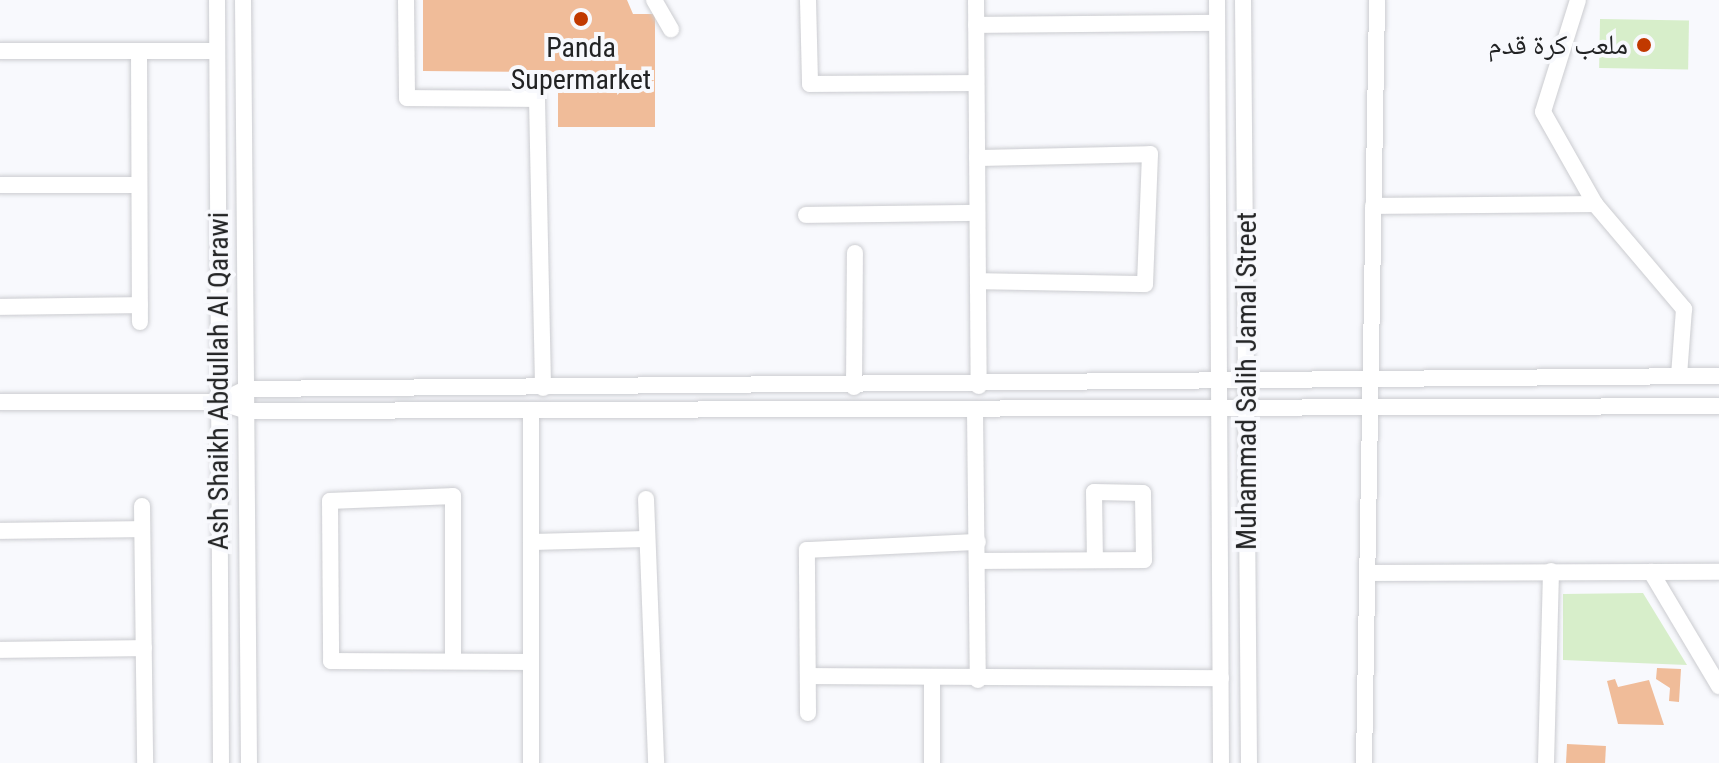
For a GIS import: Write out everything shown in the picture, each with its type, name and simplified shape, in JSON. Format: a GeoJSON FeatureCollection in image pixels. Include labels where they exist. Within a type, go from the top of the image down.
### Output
{"type":"FeatureCollection","features":[{"type":"Feature","properties":{"kind":"street","name":"Ash Shaikh Abdullah Al Qarawi"},"geometry":{"type":"LineString","coordinates":[[217,0],[221,763]]}},
{"type":"Feature","properties":{"kind":"street"},"geometry":{"type":"LineString","coordinates":[[243,0],[249,763]]}},
{"type":"Feature","properties":{"kind":"street"},"geometry":{"type":"LineString","coordinates":[[406,0],[407,98],[537,99],[543,388]]}},
{"type":"Feature","properties":{"kind":"street"},"geometry":{"type":"LineString","coordinates":[[654,0],[671,29]]}},
{"type":"Feature","properties":{"kind":"street"},"geometry":{"type":"LineString","coordinates":[[808,0],[810,84],[976,83]]}},
{"type":"Feature","properties":{"kind":"street"},"geometry":{"type":"LineString","coordinates":[[976,0],[979,386]]}},
{"type":"Feature","properties":{"kind":"street","name":"Muhammad Salih Jamal Street"},"geometry":{"type":"LineString","coordinates":[[1217,0],[1221,763]]}},
{"type":"Feature","properties":{"kind":"street","name":"Muhammad Salih Jamal Street"},"geometry":{"type":"LineString","coordinates":[[1243,0],[1249,763]]}},
{"type":"Feature","properties":{"kind":"street"},"geometry":{"type":"LineString","coordinates":[[1364,763],[1377,0]]}},
{"type":"Feature","properties":{"kind":"street"},"geometry":{"type":"LineString","coordinates":[[1578,0],[1543,112],[1595,204],[1684,309],[1679,376]]}},
{"type":"Feature","properties":{"kind":"street"},"geometry":{"type":"LineString","coordinates":[[976,25],[1217,23]]}},
{"type":"Feature","properties":{"kind":"street"},"geometry":{"type":"LineString","coordinates":[[0,51],[217,51]]}},
{"type":"Feature","properties":{"kind":"street"},"geometry":{"type":"LineString","coordinates":[[0,307],[140,313],[139,51]]}},
{"type":"Feature","properties":{"kind":"street"},"geometry":{"type":"LineString","coordinates":[[977,158],[1150,154],[1145,284],[978,281]]}},
{"type":"Feature","properties":{"kind":"street"},"geometry":{"type":"LineString","coordinates":[[0,185],[139,185]]}},
{"type":"Feature","properties":{"kind":"street"},"geometry":{"type":"LineString","coordinates":[[1373,206],[1595,204]]}},
{"type":"Feature","properties":{"kind":"street"},"geometry":{"type":"LineString","coordinates":[[806,215],[977,213]]}},
{"type":"Feature","properties":{"kind":"street"},"geometry":{"type":"LineString","coordinates":[[854,387],[855,253]]}},
{"type":"Feature","properties":{"kind":"street"},"geometry":{"type":"LineString","coordinates":[[219,402],[246,389],[1219,384],[1370,379],[1719,376]]}},
{"type":"Feature","properties":{"kind":"street"},"geometry":{"type":"LineString","coordinates":[[0,402],[219,402],[247,411],[1719,406]]}},
{"type":"Feature","properties":{"kind":"street"},"geometry":{"type":"LineString","coordinates":[[975,410],[978,680]]}},
{"type":"Feature","properties":{"kind":"street"},"geometry":{"type":"LineString","coordinates":[[531,411],[531,763]]}},
{"type":"Feature","properties":{"kind":"street"},"geometry":{"type":"LineString","coordinates":[[979,561],[1144,560],[1143,493],[1094,492],[1095,560]]}},
{"type":"Feature","properties":{"kind":"street"},"geometry":{"type":"LineString","coordinates":[[453,661],[453,496],[330,501],[331,661],[531,662]]}},
{"type":"Feature","properties":{"kind":"street"},"geometry":{"type":"LineString","coordinates":[[646,499],[656,763]]}},
{"type":"Feature","properties":{"kind":"street"},"geometry":{"type":"LineString","coordinates":[[142,506],[145,763]]}},
{"type":"Feature","properties":{"kind":"street"},"geometry":{"type":"LineString","coordinates":[[0,531],[142,529]]}},
{"type":"Feature","properties":{"kind":"street"},"geometry":{"type":"LineString","coordinates":[[531,542],[647,539]]}},
{"type":"Feature","properties":{"kind":"street"},"geometry":{"type":"LineString","coordinates":[[808,713],[807,550],[978,542]]}},
{"type":"Feature","properties":{"kind":"street"},"geometry":{"type":"LineString","coordinates":[[1546,763],[1551,571]]}},
{"type":"Feature","properties":{"kind":"street"},"geometry":{"type":"LineString","coordinates":[[1651,572],[1719,686]]}},
{"type":"Feature","properties":{"kind":"street"},"geometry":{"type":"LineString","coordinates":[[1369,573],[1719,572]]}},
{"type":"Feature","properties":{"kind":"street"},"geometry":{"type":"LineString","coordinates":[[0,650],[144,648]]}},
{"type":"Feature","properties":{"kind":"street"},"geometry":{"type":"LineString","coordinates":[[808,676],[932,680],[1221,678]]}},
{"type":"Feature","properties":{"kind":"street"},"geometry":{"type":"LineString","coordinates":[[932,680],[932,763]]}},
{"type":"Feature","properties":{"kind":"green space","name":"ملعب كرة قدم"},"geometry":{"type":"Polygon","coordinates":[[[1600,19],[1689,21],[1688,70],[1599,68],[1600,19]]]}},
{"type":"Feature","properties":{"kind":"green space"},"geometry":{"type":"Polygon","coordinates":[[[1643,593],[1687,665],[1563,660],[1563,594],[1643,593]]]}},
{"type":"Feature","properties":{"kind":"building"},"geometry":{"type":"Polygon","coordinates":[[[423,0],[627,0],[633,14],[655,14],[655,127],[558,127],[558,72],[423,71],[423,0]]]}},
{"type":"Feature","properties":{"kind":"building"},"geometry":{"type":"Polygon","coordinates":[[[1657,668],[1681,669],[1679,702],[1669,701],[1670,688],[1656,679],[1657,668]]]}},
{"type":"Feature","properties":{"kind":"building"},"geometry":{"type":"Polygon","coordinates":[[[1615,679],[1618,687],[1649,680],[1664,725],[1618,724],[1607,681],[1615,679]]]}},
{"type":"Feature","properties":{"kind":"building"},"geometry":{"type":"Polygon","coordinates":[[[1567,744],[1606,746],[1605,763],[1566,763],[1567,744]]]}},
{"type":"Feature","properties":{"kind":"place","name":"Panda Supermarket"},"geometry":{"type":"Point","coordinates":[581,19]}},
{"type":"Feature","properties":{"kind":"place","name":"ملعب كرة قدم"},"geometry":{"type":"Point","coordinates":[1644,45]}}]}
